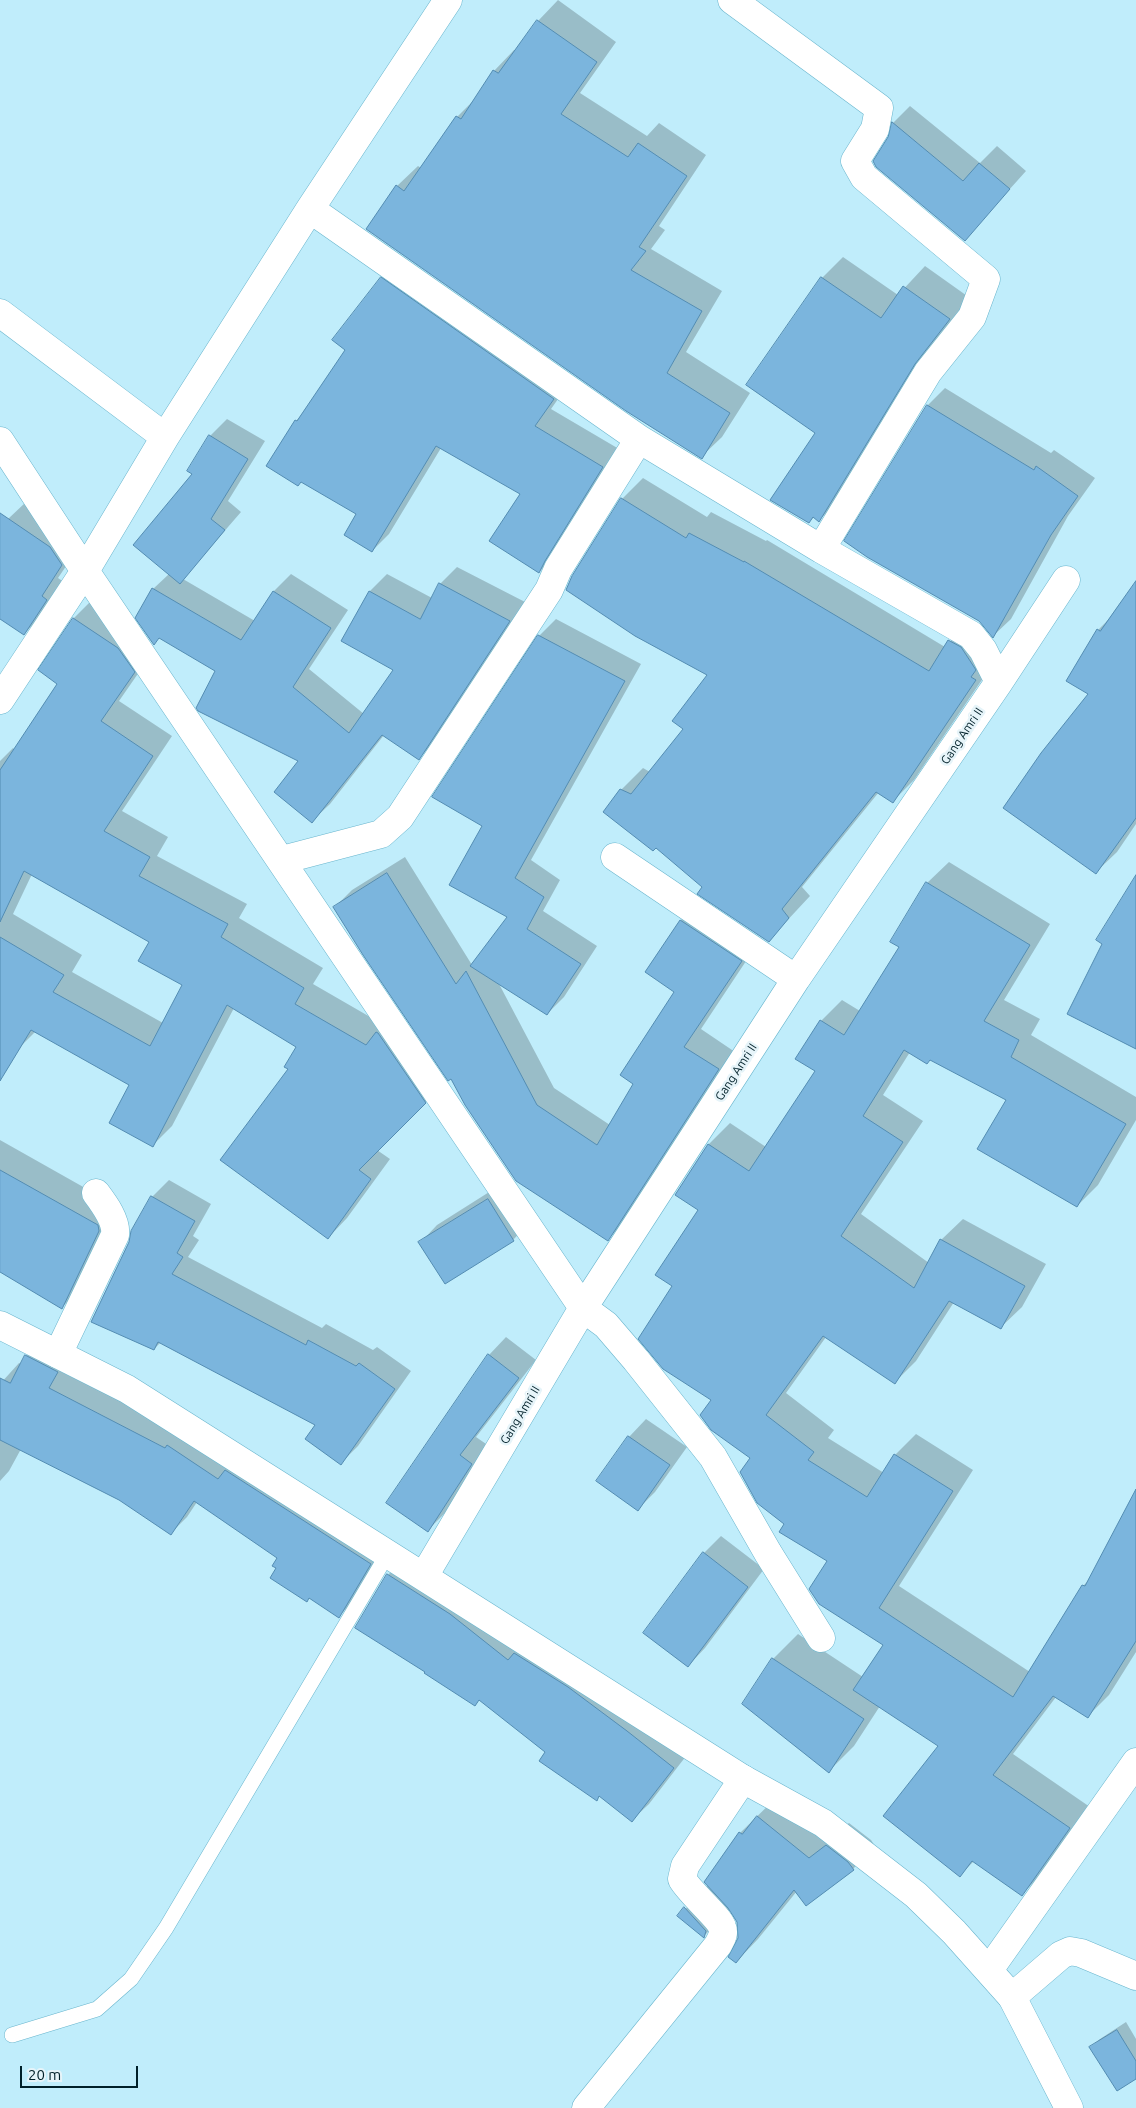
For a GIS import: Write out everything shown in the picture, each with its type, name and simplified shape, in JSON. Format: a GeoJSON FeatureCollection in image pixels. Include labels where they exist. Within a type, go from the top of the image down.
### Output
{"type":"FeatureCollection","features":[{"type":"Feature","properties":{"kind":"street"},"geometry":{"type":"LineString","coordinates":[[0,700],[85,572],[165,437],[310,209],[448,0]]}},
{"type":"Feature","properties":{"kind":"street"},"geometry":{"type":"LineString","coordinates":[[732,0],[879,108],[875,129],[855,161],[864,177],[986,279],[972,317],[928,372],[821,549]]}},
{"type":"Feature","properties":{"kind":"street"},"geometry":{"type":"LineString","coordinates":[[310,209],[639,439],[821,549],[971,634],[983,650],[998,682]]}},
{"type":"Feature","properties":{"kind":"street"},"geometry":{"type":"LineString","coordinates":[[0,314],[165,437]]}},
{"type":"Feature","properties":{"kind":"street"},"geometry":{"type":"LineString","coordinates":[[282,860],[381,834],[400,817],[549,590],[558,569],[639,439]]}},
{"type":"Feature","properties":{"kind":"street"},"geometry":{"type":"LineString","coordinates":[[0,441],[85,572],[282,860],[583,1308],[606,1325],[713,1457],[768,1553],[821,1638]]}},
{"type":"Feature","properties":{"kind":"street","name":"Gang Amri II"},"geometry":{"type":"LineString","coordinates":[[424,1576],[583,1308],[796,979],[1066,580]]}},
{"type":"Feature","properties":{"kind":"street"},"geometry":{"type":"LineString","coordinates":[[615,857],[796,979]]}},
{"type":"Feature","properties":{"kind":"street"},"geometry":{"type":"LineString","coordinates":[[58,1354],[115,1235],[116,1229],[113,1221],[96,1193]]}},
{"type":"Feature","properties":{"kind":"street"},"geometry":{"type":"LineString","coordinates":[[0,1325],[127,1389],[743,1779],[823,1823],[916,1895],[989,1970],[1012,1997],[1069,2108]]}},
{"type":"Feature","properties":{"kind":"street"},"geometry":{"type":"LineString","coordinates":[[989,1970],[1136,1762]]}},
{"type":"Feature","properties":{"kind":"street"},"geometry":{"type":"LineString","coordinates":[[586,2108],[718,1945],[723,1936],[722,1926],[687,1888],[682,1878],[686,1866],[743,1779]]}},
{"type":"Feature","properties":{"kind":"street"},"geometry":{"type":"LineString","coordinates":[[1012,1997],[1061,1955],[1070,1951],[1081,1953],[1136,1976]]}},
{"type":"Feature","properties":{"kind":"lane"},"geometry":{"type":"LineString","coordinates":[[12,2035],[97,2009],[131,1979],[166,1928],[387,1555]]}},
{"type":"Feature","properties":{"kind":"building"},"geometry":{"type":"Polygon","coordinates":[[[537,20],[597,62],[561,114],[628,157],[638,143],[687,176],[639,247],[646,251],[631,270],[702,311],[667,373],[730,413],[702,459],[626,411],[366,229],[396,185],[404,191],[456,116],[461,119],[493,70],[498,73],[537,20]]]}},
{"type":"Feature","properties":{"kind":"building"},"geometry":{"type":"Polygon","coordinates":[[[892,122],[963,181],[979,163],[1010,189],[965,241],[876,167],[873,161],[888,137],[892,122]]]}},
{"type":"Feature","properties":{"kind":"building"},"geometry":{"type":"Polygon","coordinates":[[[381,277],[554,399],[535,426],[603,467],[539,573],[489,541],[520,494],[436,446],[372,552],[344,535],[356,514],[301,482],[298,486],[266,466],[295,420],[297,421],[345,350],[332,340],[381,277]]]}},
{"type":"Feature","properties":{"kind":"building"},"geometry":{"type":"Polygon","coordinates":[[[821,277],[881,318],[903,286],[950,319],[915,364],[819,522],[813,517],[809,523],[770,500],[815,433],[746,385],[821,277]]]}},
{"type":"Feature","properties":{"kind":"building"},"geometry":{"type":"Polygon","coordinates":[[[927,405],[1034,470],[1036,466],[1078,496],[1051,535],[993,638],[979,621],[867,557],[844,541],[927,405]]]}},
{"type":"Feature","properties":{"kind":"building"},"geometry":{"type":"Polygon","coordinates":[[[209,435],[248,459],[211,519],[225,530],[180,584],[133,545],[192,474],[187,471],[209,435]]]}},
{"type":"Feature","properties":{"kind":"building"},"geometry":{"type":"Polygon","coordinates":[[[621,498],[686,538],[689,533],[744,561],[929,671],[948,640],[961,647],[976,670],[971,677],[976,680],[893,803],[876,792],[782,909],[789,918],[769,942],[697,894],[702,887],[656,848],[653,851],[603,812],[620,789],[631,794],[683,729],[672,721],[707,675],[635,636],[566,590],[572,576],[621,498]]]}},
{"type":"Feature","properties":{"kind":"building"},"geometry":{"type":"Polygon","coordinates":[[[0,513],[50,547],[62,565],[42,596],[47,600],[24,635],[0,619],[0,513]]]}},
{"type":"Feature","properties":{"kind":"building"},"geometry":{"type":"Polygon","coordinates":[[[1136,581],[1136,818],[1096,874],[1003,808],[1041,753],[1088,694],[1066,681],[1097,629],[1100,631],[1136,581]]]}},
{"type":"Feature","properties":{"kind":"building"},"geometry":{"type":"Polygon","coordinates":[[[439,583],[510,621],[419,760],[382,735],[312,823],[274,792],[298,761],[198,711],[196,708],[215,671],[159,638],[154,645],[135,618],[152,588],[241,640],[273,591],[331,628],[293,687],[349,733],[393,670],[341,641],[369,591],[420,619],[439,583]]]}},
{"type":"Feature","properties":{"kind":"building"},"geometry":{"type":"Polygon","coordinates":[[[73,618],[118,648],[135,672],[101,721],[153,756],[104,831],[150,857],[139,876],[228,924],[221,937],[304,988],[295,1004],[366,1045],[376,1032],[378,1033],[426,1103],[359,1170],[371,1179],[328,1239],[220,1160],[288,1069],[284,1067],[296,1047],[227,1005],[153,1147],[109,1123],[129,1085],[31,1030],[0,1081],[0,937],[64,975],[53,992],[150,1046],[182,985],[138,961],[149,942],[24,871],[0,922],[0,770],[57,684],[38,670],[73,618]]]}},
{"type":"Feature","properties":{"kind":"building"},"geometry":{"type":"Polygon","coordinates":[[[538,635],[625,681],[515,878],[544,897],[527,929],[581,964],[547,1015],[470,966],[507,917],[449,885],[482,826],[432,797],[538,635]]]}},
{"type":"Feature","properties":{"kind":"building"},"geometry":{"type":"Polygon","coordinates":[[[387,873],[456,984],[466,971],[537,1105],[597,1145],[633,1084],[620,1075],[674,992],[645,972],[680,920],[742,961],[684,1047],[719,1069],[608,1241],[516,1181],[465,1105],[451,1079],[448,1081],[333,907],[387,873]]]}},
{"type":"Feature","properties":{"kind":"building"},"geometry":{"type":"Polygon","coordinates":[[[1136,875],[1136,1049],[1067,1014],[1102,944],[1096,940],[1136,875]]]}},
{"type":"Feature","properties":{"kind":"building"},"geometry":{"type":"Polygon","coordinates":[[[926,882],[1030,945],[984,1021],[1019,1040],[1011,1057],[1126,1124],[1077,1207],[977,1149],[1006,1100],[930,1060],[927,1064],[904,1050],[863,1116],[903,1142],[841,1236],[914,1288],[940,1239],[1025,1286],[1001,1329],[949,1301],[895,1384],[823,1336],[766,1415],[814,1452],[808,1460],[867,1497],[894,1454],[953,1491],[879,1608],[1013,1697],[1082,1585],[1085,1586],[1136,1489],[1136,1641],[1088,1718],[1053,1696],[993,1775],[1070,1828],[1022,1896],[972,1861],[960,1877],[883,1816],[938,1746],[853,1690],[883,1645],[819,1604],[809,1589],[827,1561],[779,1532],[784,1524],[757,1503],[740,1472],[750,1458],[711,1430],[700,1415],[711,1400],[663,1369],[638,1339],[672,1286],[655,1275],[698,1210],[675,1195],[708,1144],[749,1171],[815,1071],[795,1059],[820,1020],[844,1035],[899,947],[890,942],[926,882]]]}},
{"type":"Feature","properties":{"kind":"building"},"geometry":{"type":"Polygon","coordinates":[[[0,1170],[98,1225],[99,1231],[62,1309],[0,1272],[0,1170]]]}},
{"type":"Feature","properties":{"kind":"building"},"geometry":{"type":"Polygon","coordinates":[[[151,1196],[195,1221],[177,1253],[183,1257],[172,1274],[306,1345],[308,1340],[356,1366],[359,1363],[395,1389],[341,1465],[305,1439],[315,1425],[158,1342],[154,1350],[91,1322],[129,1242],[131,1231],[151,1196]]]}},
{"type":"Feature","properties":{"kind":"building"},"geometry":{"type":"Polygon","coordinates":[[[488,1199],[514,1241],[445,1284],[418,1242],[488,1199]]]}},
{"type":"Feature","properties":{"kind":"building"},"geometry":{"type":"Polygon","coordinates":[[[488,1354],[519,1378],[460,1455],[472,1464],[428,1532],[386,1503],[488,1354]]]}},
{"type":"Feature","properties":{"kind":"building"},"geometry":{"type":"Polygon","coordinates":[[[25,1355],[58,1372],[49,1388],[165,1448],[167,1445],[218,1479],[225,1470],[371,1564],[339,1618],[309,1598],[307,1602],[270,1578],[276,1568],[272,1566],[277,1558],[194,1501],[171,1535],[119,1500],[0,1440],[0,1378],[10,1383],[25,1355]]]}},
{"type":"Feature","properties":{"kind":"building"},"geometry":{"type":"Polygon","coordinates":[[[628,1436],[670,1465],[638,1511],[596,1481],[628,1436]]]}},
{"type":"Feature","properties":{"kind":"building"},"geometry":{"type":"Polygon","coordinates":[[[703,1552],[748,1587],[688,1667],[643,1633],[703,1552]]]}},
{"type":"Feature","properties":{"kind":"building"},"geometry":{"type":"Polygon","coordinates":[[[387,1574],[450,1614],[508,1660],[514,1653],[568,1687],[674,1768],[632,1822],[599,1796],[597,1801],[539,1761],[545,1752],[479,1700],[475,1706],[355,1628],[387,1574]]]}},
{"type":"Feature","properties":{"kind":"building"},"geometry":{"type":"Polygon","coordinates":[[[772,1658],[864,1719],[829,1773],[742,1704],[772,1658]]]}},
{"type":"Feature","properties":{"kind":"building"},"geometry":{"type":"Polygon","coordinates":[[[757,1816],[809,1858],[826,1845],[848,1862],[854,1870],[806,1906],[794,1890],[736,1963],[728,1957],[738,1938],[737,1922],[728,1908],[704,1882],[739,1832],[742,1834],[757,1816]]]}},
{"type":"Feature","properties":{"kind":"building"},"geometry":{"type":"Polygon","coordinates":[[[684,1907],[706,1931],[704,1938],[677,1916],[684,1907]]]}},
{"type":"Feature","properties":{"kind":"building"},"geometry":{"type":"Polygon","coordinates":[[[1117,2030],[1136,2061],[1136,2079],[1117,2091],[1089,2047],[1117,2030]]]}}]}
